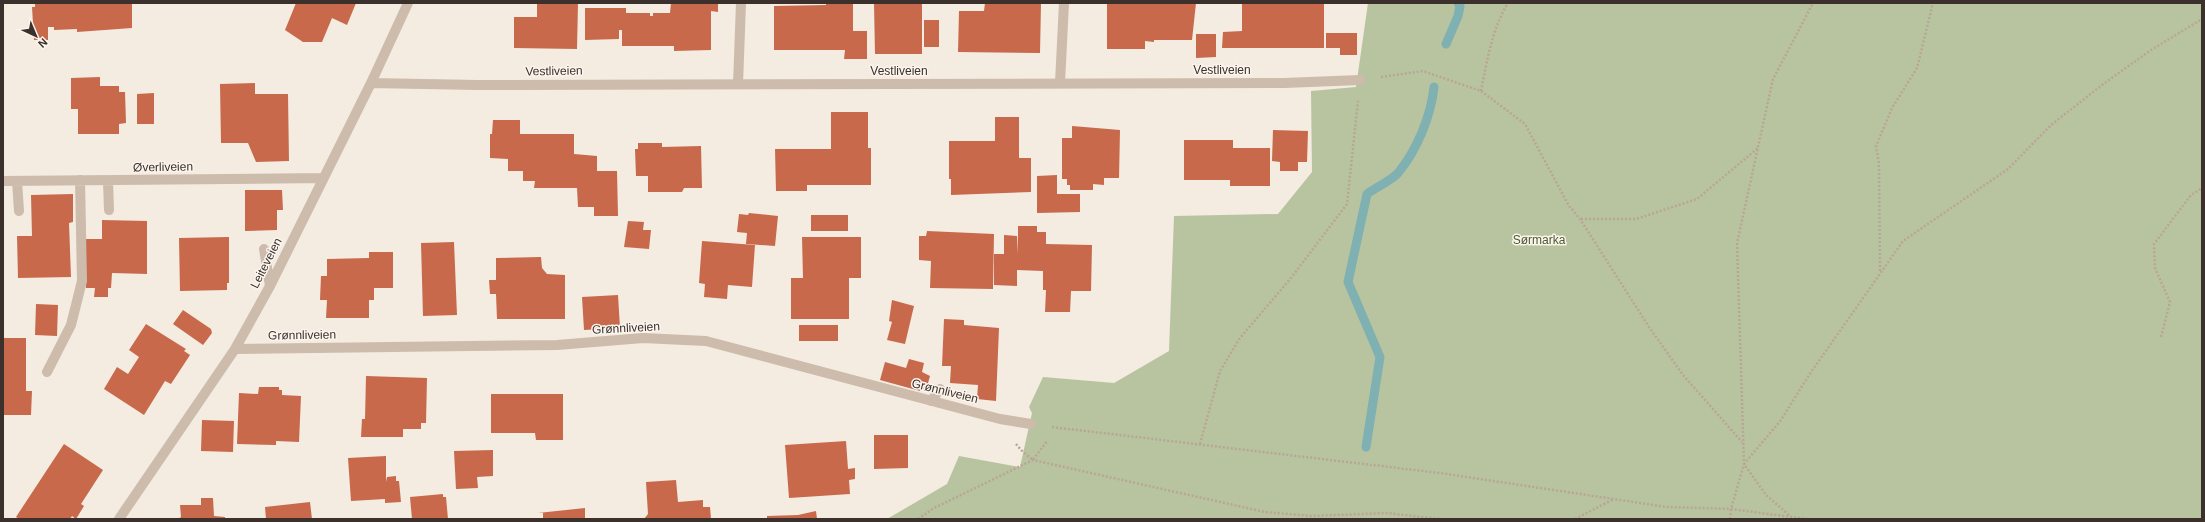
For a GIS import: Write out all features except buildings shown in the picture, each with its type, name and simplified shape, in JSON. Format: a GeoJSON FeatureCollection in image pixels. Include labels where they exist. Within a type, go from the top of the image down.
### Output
{"type":"FeatureCollection","features":[{"type":"Feature","properties":{"kind":"street","name":"Leiteveien"},"geometry":{"type":"LineString","coordinates":[[119,519],[235,349],[270,286],[371,83],[408,3]]}},
{"type":"Feature","properties":{"kind":"street"},"geometry":{"type":"LineString","coordinates":[[738,84],[741,3]]}},
{"type":"Feature","properties":{"kind":"street"},"geometry":{"type":"LineString","coordinates":[[1060,83],[1064,3]]}},
{"type":"Feature","properties":{"kind":"street","name":"Vestliveien"},"geometry":{"type":"LineString","coordinates":[[371,83],[1284,83],[1360,80]]}},
{"type":"Feature","properties":{"kind":"street","name":"Øverliveien"},"geometry":{"type":"LineString","coordinates":[[3,181],[323,178]]}},
{"type":"Feature","properties":{"kind":"street"},"geometry":{"type":"LineString","coordinates":[[47,372],[71,325],[82,281],[80,180]]}},
{"type":"Feature","properties":{"kind":"street"},"geometry":{"type":"LineString","coordinates":[[108,180],[109,210]]}},
{"type":"Feature","properties":{"kind":"street"},"geometry":{"type":"LineString","coordinates":[[17,181],[19,212]]}},
{"type":"Feature","properties":{"kind":"street"},"geometry":{"type":"LineString","coordinates":[[264,249],[270,286]]}},
{"type":"Feature","properties":{"kind":"street","name":"Grønnliveien"},"geometry":{"type":"LineString","coordinates":[[235,349],[557,345],[643,338],[706,341],[1000,419],[1031,424]]}},
{"type":"Feature","properties":{"kind":"street"},"geometry":{"type":"LineString","coordinates":[[931,401],[940,389]]}},
{"type":"Feature","properties":{"kind":"path"},"geometry":{"type":"LineString","coordinates":[[1481,91],[1491,44],[1508,3]]}},
{"type":"Feature","properties":{"kind":"path"},"geometry":{"type":"LineString","coordinates":[[1730,519],[1731,509],[1744,464],[1742,442],[1737,243],[1773,79],[1813,3]]}},
{"type":"Feature","properties":{"kind":"path"},"geometry":{"type":"LineString","coordinates":[[1880,272],[1879,164],[1876,146],[1892,108],[1917,68],[1933,3]]}},
{"type":"Feature","properties":{"kind":"path"},"geometry":{"type":"LineString","coordinates":[[1744,464],[1782,420],[1809,375],[1828,350],[1880,272],[1903,242],[2008,169],[2062,116],[2151,50],[2202,19]]}},
{"type":"Feature","properties":{"kind":"path"},"geometry":{"type":"LineString","coordinates":[[1200,444],[1220,371],[1240,338],[1291,278],[1347,204],[1360,80],[1423,71],[1481,91],[1524,124],[1569,206],[1580,219],[1649,327],[1683,375],[1742,442]]}},
{"type":"Feature","properties":{"kind":"path"},"geometry":{"type":"LineString","coordinates":[[1580,219],[1636,219],[1697,200],[1758,148]]}},
{"type":"Feature","properties":{"kind":"path"},"geometry":{"type":"LineString","coordinates":[[2160,337],[2170,302],[2155,268],[2154,244],[2191,195],[2202,188]]}},
{"type":"Feature","properties":{"kind":"path"},"geometry":{"type":"LineString","coordinates":[[1031,424],[1440,473],[1612,500],[1667,507],[1731,509],[1808,519]]}},
{"type":"Feature","properties":{"kind":"path"},"geometry":{"type":"LineString","coordinates":[[918,519],[934,508],[1033,460],[1056,428]]}},
{"type":"Feature","properties":{"kind":"path"},"geometry":{"type":"LineString","coordinates":[[1033,460],[1265,512],[1311,516],[1387,513],[1440,519]]}},
{"type":"Feature","properties":{"kind":"path"},"geometry":{"type":"LineString","coordinates":[[1744,464],[1766,495],[1790,516]]}},
{"type":"Feature","properties":{"kind":"path"},"geometry":{"type":"LineString","coordinates":[[1575,519],[1612,500]]}},
{"type":"Feature","properties":{"kind":"green space","name":"Sørmarka"},"geometry":{"type":"Polygon","coordinates":[[[1368,3],[2202,3],[2202,519],[887,519],[947,484],[959,456],[1020,467],[1032,413],[1029,407],[1043,377],[1114,383],[1169,351],[1174,216],[1278,214],[1312,172],[1311,91],[1356,87],[1368,3]]]}},
{"type":"Feature","properties":{"kind":"waterway"},"geometry":{"type":"LineString","coordinates":[[1446,44],[1458,16],[1460,6],[1458,3]]}},
{"type":"Feature","properties":{"kind":"waterway"},"geometry":{"type":"LineString","coordinates":[[1366,447],[1380,357],[1348,282],[1367,194],[1395,176],[1405,164],[1422,132],[1430,109],[1434,87]]}}]}
